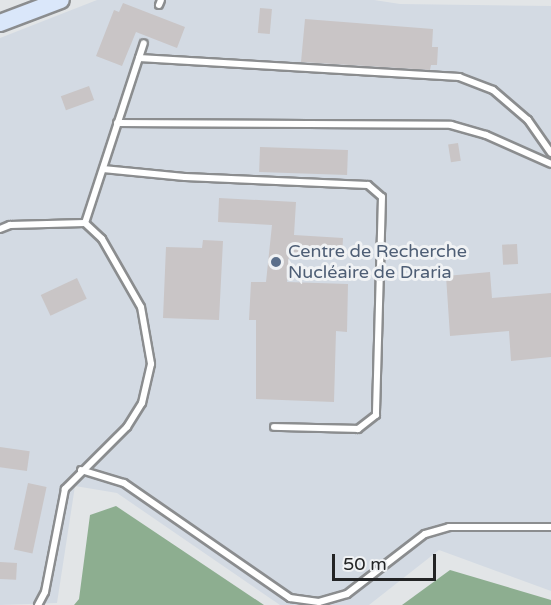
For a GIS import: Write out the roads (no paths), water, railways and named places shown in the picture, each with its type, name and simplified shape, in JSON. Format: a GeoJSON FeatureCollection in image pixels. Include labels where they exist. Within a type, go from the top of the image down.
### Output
{"type":"FeatureCollection","features":[{"type":"Feature","properties":{"kind":"main road"},"geometry":{"type":"LineString","coordinates":[[0,23],[61,0]]}},
{"type":"Feature","properties":{"kind":"lane"},"geometry":{"type":"LineString","coordinates":[[85,223],[144,43]]}},
{"type":"Feature","properties":{"kind":"lane"},"geometry":{"type":"LineString","coordinates":[[139,58],[459,77],[493,90],[528,120],[551,153]]}},
{"type":"Feature","properties":{"kind":"lane"},"geometry":{"type":"LineString","coordinates":[[117,123],[451,124],[486,135],[551,164]]}},
{"type":"Feature","properties":{"kind":"lane"},"geometry":{"type":"LineString","coordinates":[[103,168],[184,177],[368,185],[382,197],[376,415],[358,429],[274,428]]}},
{"type":"Feature","properties":{"kind":"lane"},"geometry":{"type":"LineString","coordinates":[[0,229],[10,225],[85,223],[102,239],[141,308],[151,364],[142,403],[127,427],[81,470],[65,489],[45,592],[38,605]]}},
{"type":"Feature","properties":{"kind":"lane"},"geometry":{"type":"LineString","coordinates":[[81,470],[124,483],[290,598],[319,603],[347,594],[425,534],[449,527],[551,527]]}},
{"type":"Feature","properties":{"kind":"place","name":"Centre de Recherche Nucléaire de Draria"},"geometry":{"type":"Point","coordinates":[276,262]}}]}
